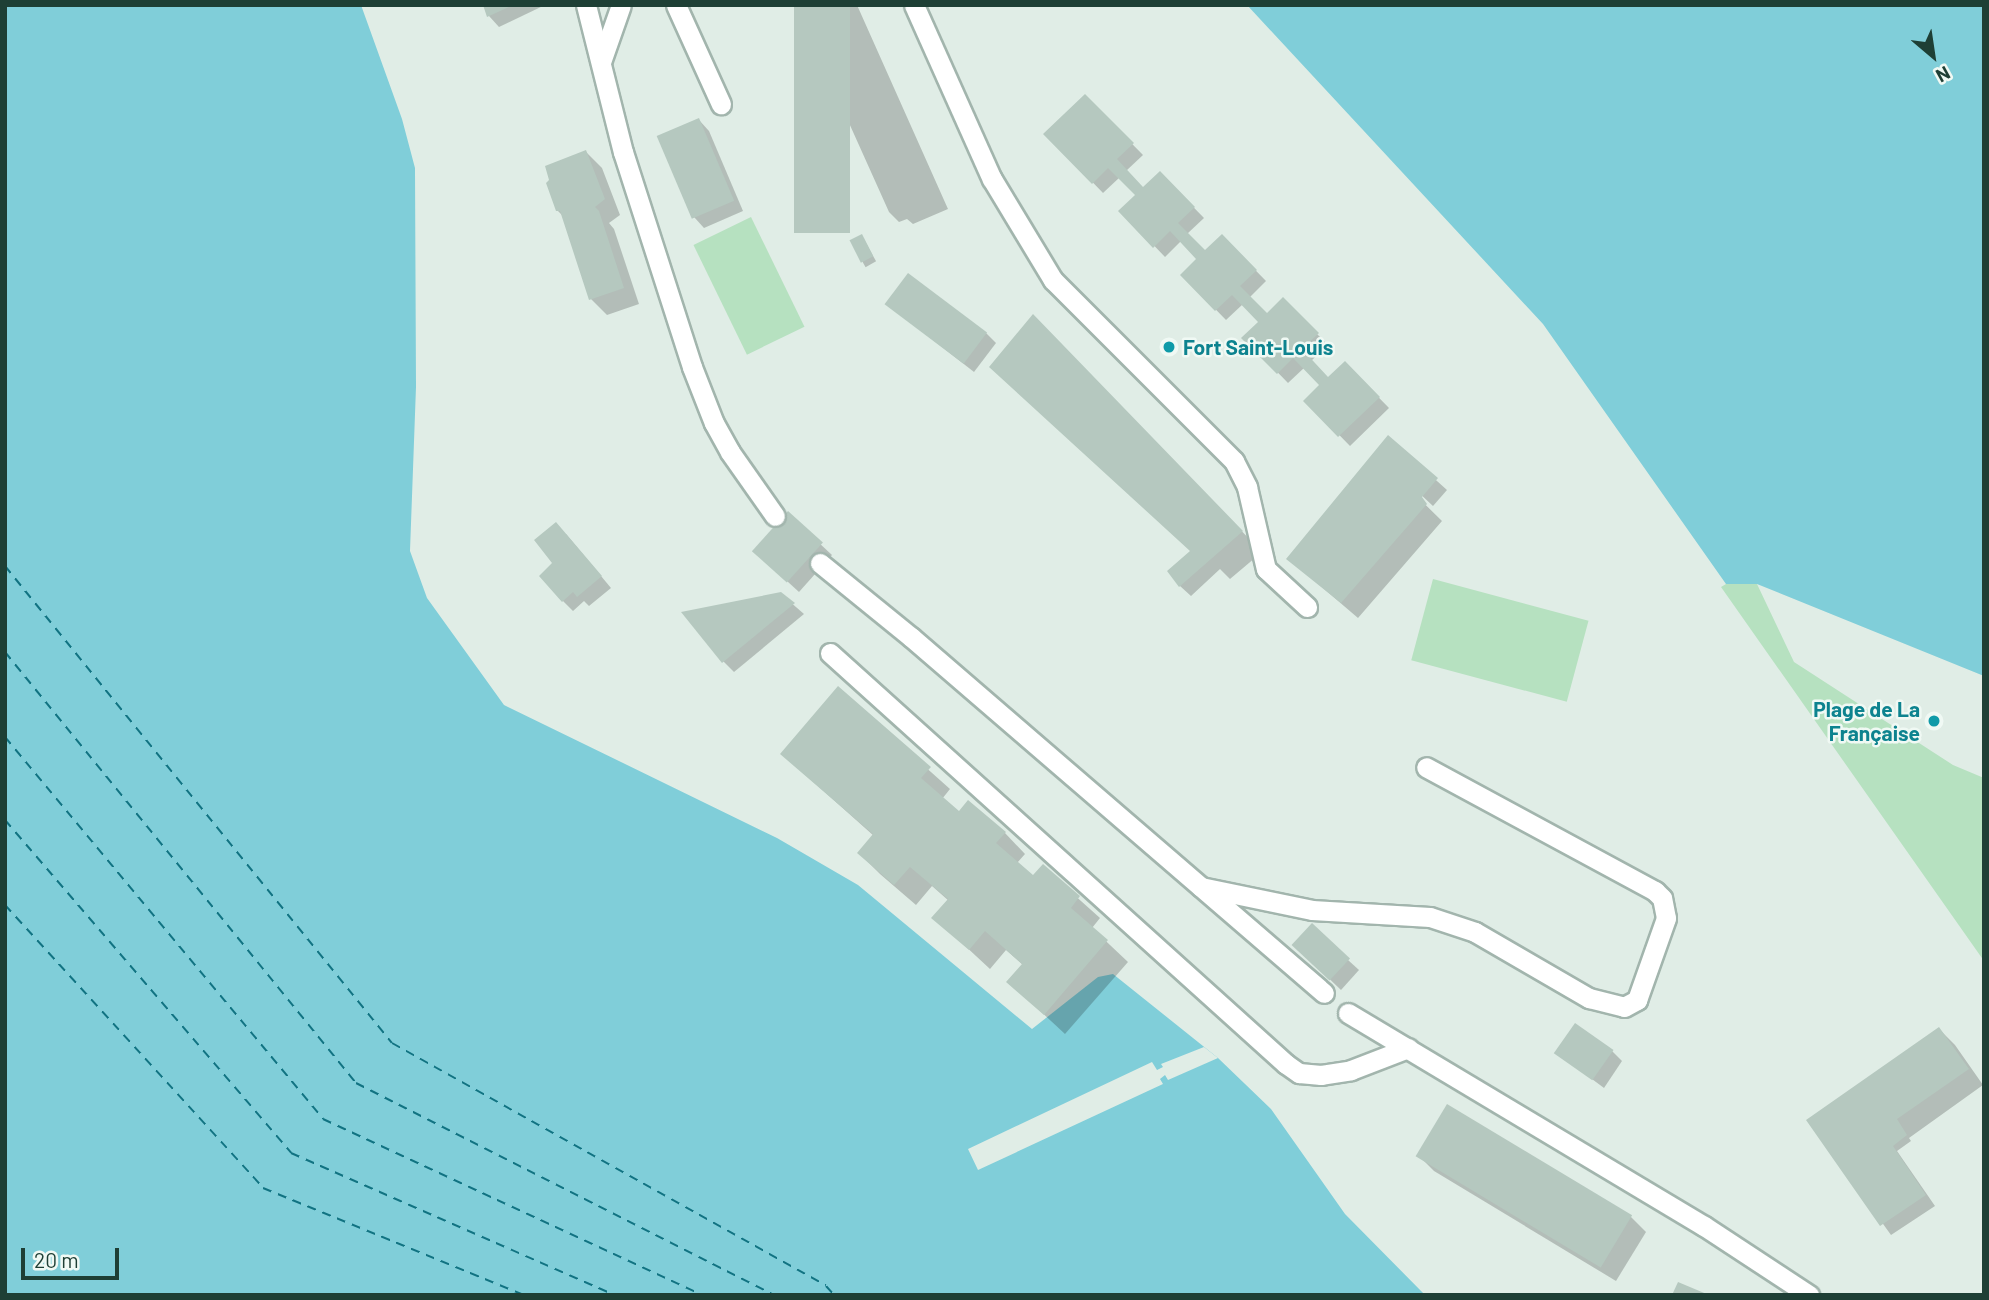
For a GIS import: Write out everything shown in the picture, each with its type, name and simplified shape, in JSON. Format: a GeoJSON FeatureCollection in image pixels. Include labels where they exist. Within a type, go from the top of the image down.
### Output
{"type":"FeatureCollection","features":[{"type":"Feature","properties":{"kind":"lane"},"geometry":{"type":"LineString","coordinates":[[586,5],[623,152],[692,366],[714,423],[730,452],[775,516]]}},
{"type":"Feature","properties":{"kind":"lane"},"geometry":{"type":"LineString","coordinates":[[601,62],[621,5]]}},
{"type":"Feature","properties":{"kind":"lane"},"geometry":{"type":"LineString","coordinates":[[676,5],[721,103]]}},
{"type":"Feature","properties":{"kind":"lane"},"geometry":{"type":"LineString","coordinates":[[914,5],[992,179],[1053,280],[1234,461],[1247,487],[1266,569],[1307,607]]}},
{"type":"Feature","properties":{"kind":"lane"},"geometry":{"type":"LineString","coordinates":[[820,563],[1324,993]]}},
{"type":"Feature","properties":{"kind":"lane"},"geometry":{"type":"LineString","coordinates":[[830,653],[1299,1073],[1321,1075],[1352,1069],[1408,1048]]}},
{"type":"Feature","properties":{"kind":"lane"},"geometry":{"type":"LineString","coordinates":[[1201,887],[1312,910],[1430,916],[1475,932],[1589,998],[1624,1007],[1637,1000],[1666,918],[1662,898],[1655,891],[1426,767]]}},
{"type":"Feature","properties":{"kind":"lane"},"geometry":{"type":"LineString","coordinates":[[1348,1013],[1704,1226],[1810,1295]]}},
{"type":"Feature","properties":{"kind":"green space"},"geometry":{"type":"Polygon","coordinates":[[[751,217],[804,327],[747,355],[693,245],[751,217]]]}},
{"type":"Feature","properties":{"kind":"green space"},"geometry":{"type":"Polygon","coordinates":[[[1433,579],[1589,621],[1567,702],[1411,660],[1433,579]]]}},
{"type":"Feature","properties":{"kind":"green space"},"geometry":{"type":"Polygon","coordinates":[[[1726,584],[1757,584],[1794,662],[1953,765],[1984,778],[1984,961],[1721,587],[1726,584]]]}},
{"type":"Feature","properties":{"kind":"water"},"geometry":{"type":"Polygon","coordinates":[[[5,5],[361,5],[402,119],[415,168],[416,387],[410,551],[427,598],[504,705],[777,838],[858,885],[1032,1029],[1098,977],[1113,974],[1218,1058],[1271,1109],[1345,1214],[1425,1295],[5,1295],[5,5]]]}},
{"type":"Feature","properties":{"kind":"water"},"geometry":{"type":"Polygon","coordinates":[[[1247,5],[1984,5],[1984,676],[1757,584],[1726,584],[1543,324],[1247,5]]]}},
{"type":"Feature","properties":{"kind":"pier"},"geometry":{"type":"Polygon","coordinates":[[[1204,1047],[1218,1058],[1168,1080],[1165,1075],[1160,1079],[1163,1084],[978,1170],[968,1149],[1152,1062],[1157,1070],[1163,1067],[1161,1064],[1204,1047]]]}},
{"type":"Feature","properties":{"kind":"building"},"geometry":{"type":"Polygon","coordinates":[[[483,5],[513,5],[487,17],[483,5]]]}},
{"type":"Feature","properties":{"kind":"building"},"geometry":{"type":"Polygon","coordinates":[[[794,5],[850,5],[850,233],[794,233],[794,5]]]}},
{"type":"Feature","properties":{"kind":"building"},"geometry":{"type":"Polygon","coordinates":[[[1085,94],[1134,143],[1117,159],[1143,187],[1160,171],[1195,207],[1178,223],[1205,250],[1222,234],[1257,270],[1240,286],[1267,313],[1283,297],[1319,333],[1302,349],[1328,377],[1345,361],[1380,397],[1338,437],[1303,401],[1319,385],[1293,358],[1277,374],[1241,338],[1258,322],[1232,295],[1215,311],[1180,275],[1196,259],[1170,231],[1153,248],[1118,211],[1135,195],[1108,168],[1092,184],[1043,134],[1085,94]]]}},
{"type":"Feature","properties":{"kind":"building"},"geometry":{"type":"Polygon","coordinates":[[[699,118],[734,201],[692,219],[657,136],[699,118]]]}},
{"type":"Feature","properties":{"kind":"building"},"geometry":{"type":"Polygon","coordinates":[[[586,150],[605,199],[595,207],[599,211],[624,288],[589,300],[560,211],[556,211],[546,183],[549,180],[545,166],[586,150]]]}},
{"type":"Feature","properties":{"kind":"building"},"geometry":{"type":"Polygon","coordinates":[[[862,234],[873,256],[861,263],[850,240],[862,234]]]}},
{"type":"Feature","properties":{"kind":"building"},"geometry":{"type":"Polygon","coordinates":[[[908,273],[987,333],[964,364],[885,304],[908,273]]]}},
{"type":"Feature","properties":{"kind":"building"},"geometry":{"type":"Polygon","coordinates":[[[1033,314],[1243,531],[1179,587],[1167,571],[1190,551],[989,367],[1033,314]]]}},
{"type":"Feature","properties":{"kind":"building"},"geometry":{"type":"Polygon","coordinates":[[[1388,435],[1438,478],[1422,497],[1427,504],[1341,603],[1286,559],[1388,435]]]}},
{"type":"Feature","properties":{"kind":"building"},"geometry":{"type":"Polygon","coordinates":[[[788,511],[823,542],[787,583],[752,551],[788,511]]]}},
{"type":"Feature","properties":{"kind":"building"},"geometry":{"type":"Polygon","coordinates":[[[556,522],[602,576],[577,597],[573,592],[562,602],[539,576],[552,563],[534,540],[556,522]]]}},
{"type":"Feature","properties":{"kind":"building"},"geometry":{"type":"Polygon","coordinates":[[[781,592],[795,603],[722,663],[681,612],[781,592]]]}},
{"type":"Feature","properties":{"kind":"building"},"geometry":{"type":"Polygon","coordinates":[[[838,686],[931,767],[921,778],[959,811],[968,800],[1006,832],[996,843],[1033,875],[1043,864],[1080,896],[1071,908],[1108,940],[1044,1015],[1006,982],[1022,964],[985,931],[969,950],[931,918],[948,899],[910,867],[894,885],[857,853],[873,834],[780,754],[838,686]]]}},
{"type":"Feature","properties":{"kind":"building"},"geometry":{"type":"Polygon","coordinates":[[[1312,923],[1350,958],[1330,980],[1292,945],[1312,923]]]}},
{"type":"Feature","properties":{"kind":"building"},"geometry":{"type":"Polygon","coordinates":[[[1575,1023],[1614,1050],[1592,1080],[1554,1053],[1575,1023]]]}},
{"type":"Feature","properties":{"kind":"building"},"geometry":{"type":"Polygon","coordinates":[[[1939,1027],[1969,1069],[1897,1119],[1907,1135],[1893,1146],[1926,1195],[1880,1226],[1806,1120],[1939,1027]]]}},
{"type":"Feature","properties":{"kind":"building"},"geometry":{"type":"Polygon","coordinates":[[[1447,1104],[1632,1215],[1601,1268],[1416,1156],[1447,1104]]]}},
{"type":"Feature","properties":{"kind":"building"},"geometry":{"type":"Polygon","coordinates":[[[1678,1282],[1709,1295],[1672,1295],[1678,1282]]]}},
{"type":"Feature","properties":{"kind":"ferry route"},"geometry":{"type":"LineString","coordinates":[[5,566],[392,1043],[826,1286],[834,1295]]}},
{"type":"Feature","properties":{"kind":"ferry route"},"geometry":{"type":"LineString","coordinates":[[5,652],[356,1083],[774,1295]]}},
{"type":"Feature","properties":{"kind":"ferry route"},"geometry":{"type":"LineString","coordinates":[[5,737],[323,1119],[703,1295]]}},
{"type":"Feature","properties":{"kind":"ferry route"},"geometry":{"type":"LineString","coordinates":[[5,820],[291,1153],[615,1295]]}},
{"type":"Feature","properties":{"kind":"ferry route"},"geometry":{"type":"LineString","coordinates":[[5,905],[263,1188],[524,1295]]}},
{"type":"Feature","properties":{"kind":"place","name":"Fort Saint-Louis"},"geometry":{"type":"Point","coordinates":[1169,347]}},
{"type":"Feature","properties":{"kind":"place","name":"Plage de La Française"},"geometry":{"type":"Point","coordinates":[1934,721]}}]}
